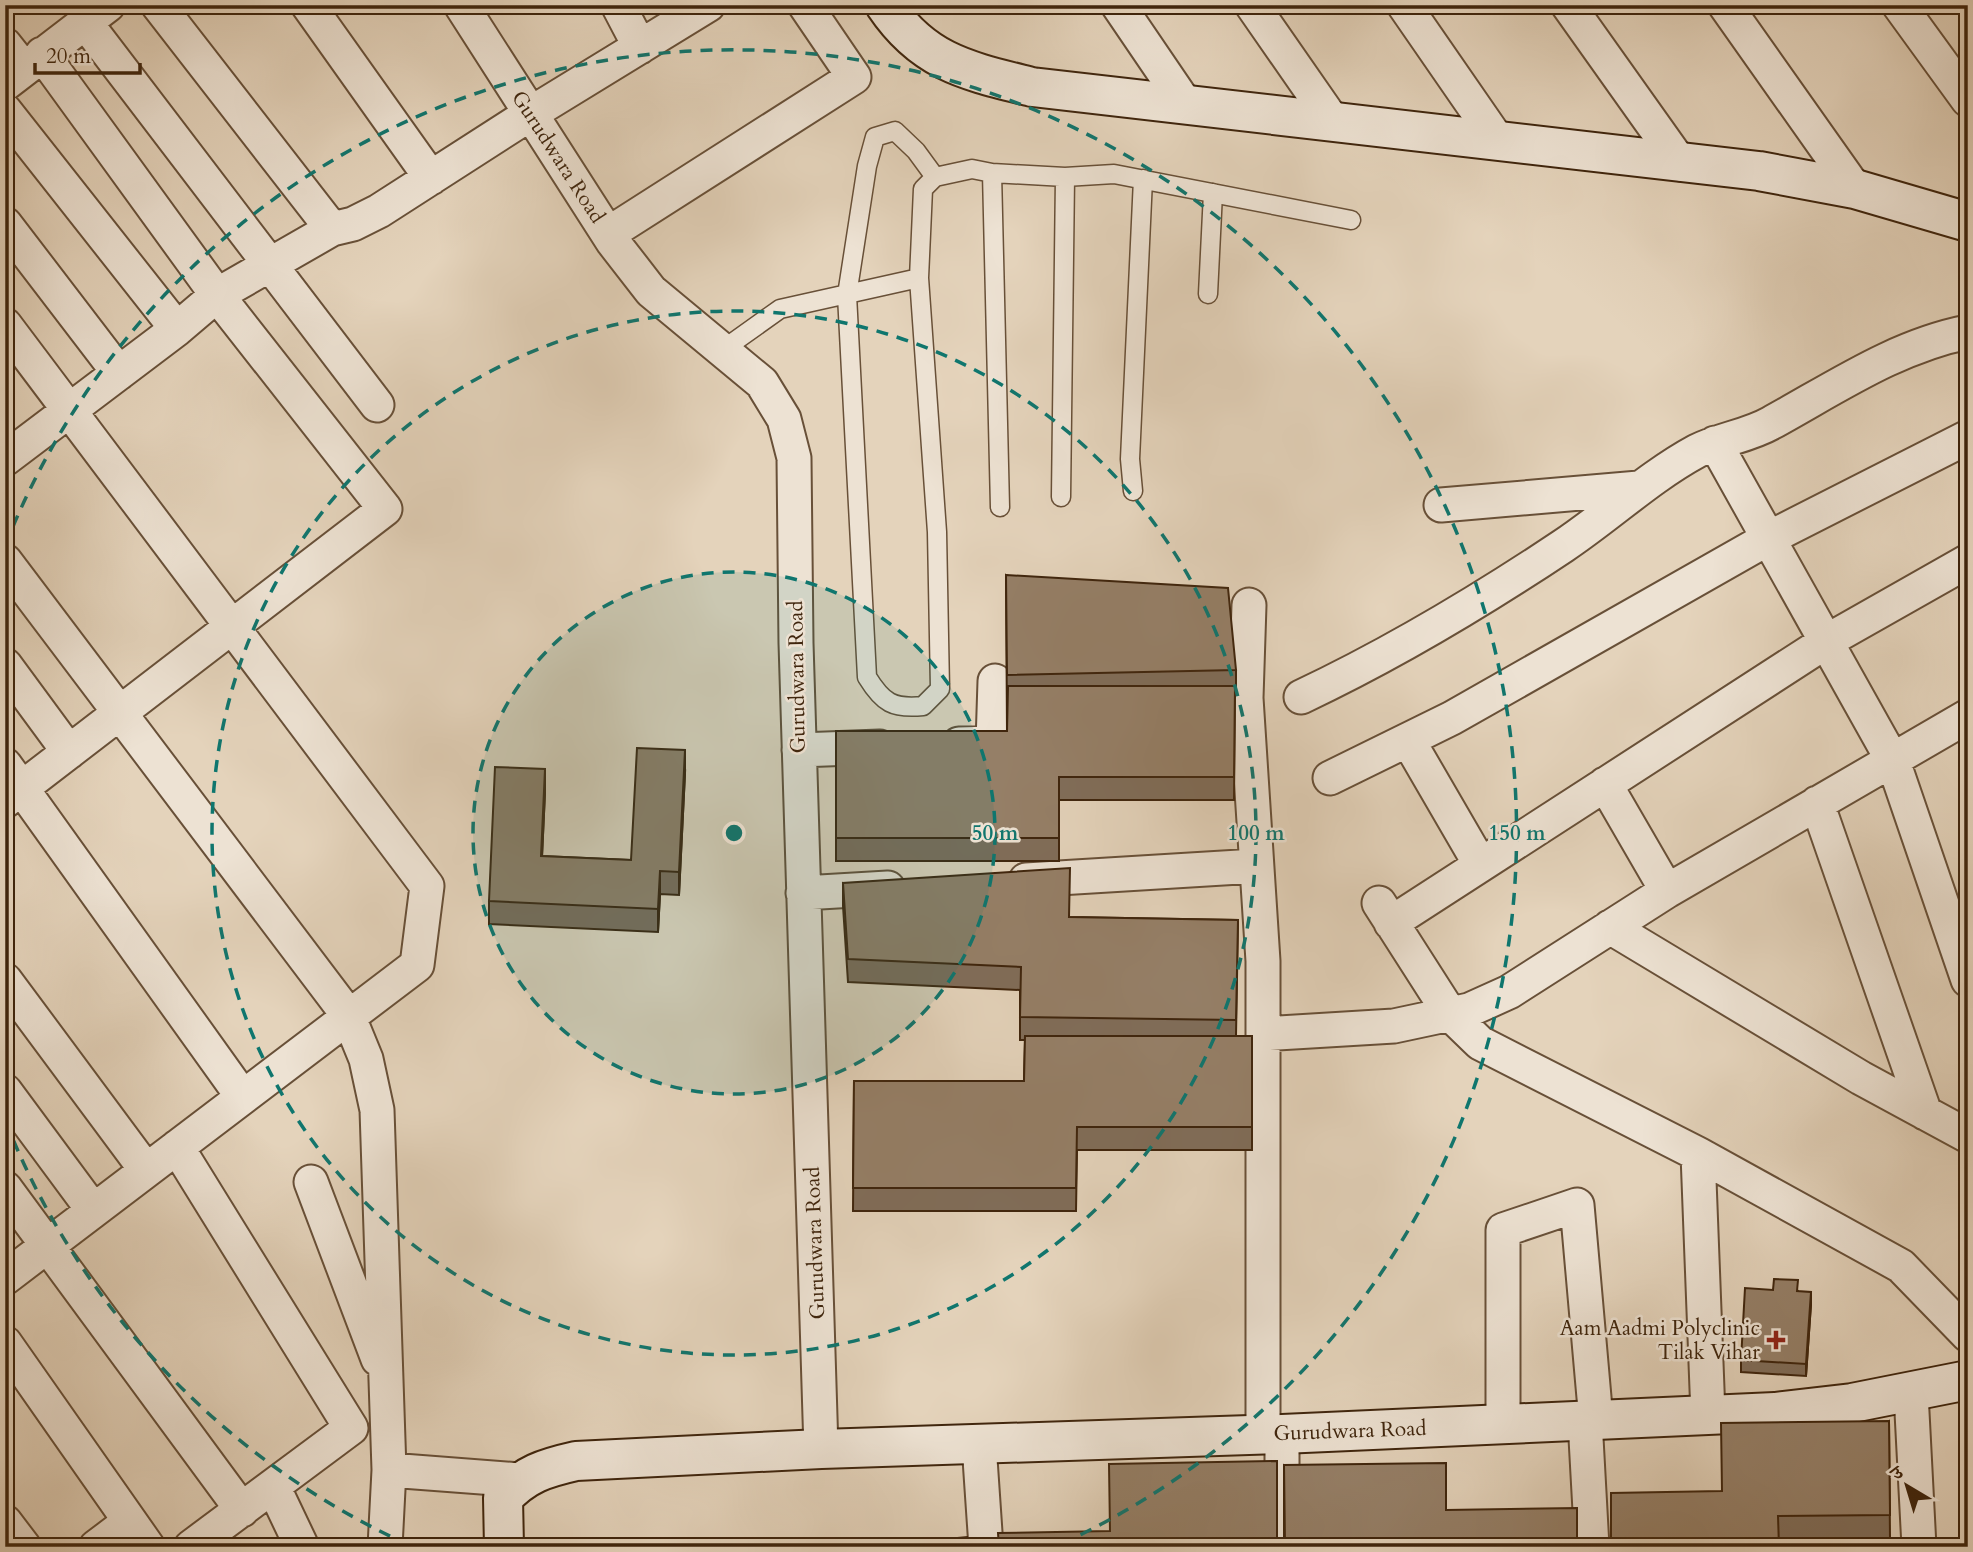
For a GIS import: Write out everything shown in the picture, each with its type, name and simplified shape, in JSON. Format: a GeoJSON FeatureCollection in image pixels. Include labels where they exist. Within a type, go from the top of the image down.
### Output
{"type":"FeatureCollection","features":[{"type":"Feature","properties":{"kind":"street"},"geometry":{"type":"LineString","coordinates":[[158,5],[332,229]]}},
{"type":"Feature","properties":{"kind":"street"},"geometry":{"type":"LineString","coordinates":[[309,5],[431,178]]}},
{"type":"Feature","properties":{"kind":"street","name":"Gurudwara Road"},"geometry":{"type":"LineString","coordinates":[[461,5],[608,234],[651,291],[762,383],[785,419],[794,458],[799,750],[821,1449],[1272,1434],[1775,1412],[1911,1393],[1968,1380]]}},
{"type":"Feature","properties":{"kind":"street"},"geometry":{"type":"LineString","coordinates":[[618,5],[640,47]]}},
{"type":"Feature","properties":{"kind":"street"},"geometry":{"type":"LineString","coordinates":[[9,448],[70,411],[217,295],[332,229],[353,224],[379,211],[708,5]]}},
{"type":"Feature","properties":{"kind":"street"},"geometry":{"type":"LineString","coordinates":[[608,234],[854,78],[805,5]]}},
{"type":"Feature","properties":{"kind":"street"},"geometry":{"type":"LineString","coordinates":[[885,5],[896,22],[928,52],[956,68],[1032,87],[1759,171],[1856,189],[1968,222]]}},
{"type":"Feature","properties":{"kind":"street"},"geometry":{"type":"LineString","coordinates":[[1118,5],[1186,105]]}},
{"type":"Feature","properties":{"kind":"street"},"geometry":{"type":"LineString","coordinates":[[1252,5],[1335,122]]}},
{"type":"Feature","properties":{"kind":"street"},"geometry":{"type":"LineString","coordinates":[[1404,5],[1498,141]]}},
{"type":"Feature","properties":{"kind":"street"},"geometry":{"type":"LineString","coordinates":[[1569,5],[1681,164]]}},
{"type":"Feature","properties":{"kind":"street"},"geometry":{"type":"LineString","coordinates":[[1725,5],[1856,189]]}},
{"type":"Feature","properties":{"kind":"street"},"geometry":{"type":"LineString","coordinates":[[1899,5],[1968,100]]}},
{"type":"Feature","properties":{"kind":"street"},"geometry":{"type":"LineString","coordinates":[[242,1096],[11,785],[69,752],[385,509],[217,295],[19,63],[96,14],[272,264],[377,405]]}},
{"type":"Feature","properties":{"kind":"street"},"geometry":{"type":"LineString","coordinates":[[5,111],[177,329]]}},
{"type":"Feature","properties":{"kind":"street"},"geometry":{"type":"LineString","coordinates":[[5,224],[119,373]]}},
{"type":"Feature","properties":{"kind":"street"},"geometry":{"type":"LineString","coordinates":[[5,325],[427,886],[417,965],[5,1278]]}},
{"type":"Feature","properties":{"kind":"street"},"geometry":{"type":"LineString","coordinates":[[1301,697],[1366,666],[1436,627],[1564,545],[1680,462],[1715,443],[1763,428],[1906,349],[1968,332]]}},
{"type":"Feature","properties":{"kind":"street"},"geometry":{"type":"LineString","coordinates":[[1330,778],[1408,740],[1769,538],[1968,437]]}},
{"type":"Feature","properties":{"kind":"street"},"geometry":{"type":"LineString","coordinates":[[1715,443],[1894,761],[1968,980]]}},
{"type":"Feature","properties":{"kind":"street"},"geometry":{"type":"LineString","coordinates":[[1441,505],[1645,487]]}},
{"type":"Feature","properties":{"kind":"street"},"geometry":{"type":"LineString","coordinates":[[5,561],[348,1015],[366,1059],[377,1110],[389,1470],[385,1547]]}},
{"type":"Feature","properties":{"kind":"street"},"geometry":{"type":"LineString","coordinates":[[1964,1319],[1901,1266],[1698,1154],[1480,1043],[1450,1014],[1385,913],[1480,864],[1826,641],[1968,561]]}},
{"type":"Feature","properties":{"kind":"street"},"geometry":{"type":"LineString","coordinates":[[1249,605],[1246,698],[1263,961],[1254,1041],[1272,1434],[1282,1547]]}},
{"type":"Feature","properties":{"kind":"street"},"geometry":{"type":"LineString","coordinates":[[5,665],[69,752]]}},
{"type":"Feature","properties":{"kind":"street"},"geometry":{"type":"LineString","coordinates":[[799,750],[993,743],[995,681]]}},
{"type":"Feature","properties":{"kind":"street"},"geometry":{"type":"LineString","coordinates":[[1254,1041],[1394,1026],[1469,1010],[1509,992],[1667,891],[1968,716]]}},
{"type":"Feature","properties":{"kind":"street"},"geometry":{"type":"LineString","coordinates":[[1408,740],[1480,864]]}},
{"type":"Feature","properties":{"kind":"street"},"geometry":{"type":"LineString","coordinates":[[1605,784],[1667,891]]}},
{"type":"Feature","properties":{"kind":"street"},"geometry":{"type":"LineString","coordinates":[[1817,803],[1925,1113]]}},
{"type":"Feature","properties":{"kind":"street"},"geometry":{"type":"LineString","coordinates":[[991,882],[1256,866]]}},
{"type":"Feature","properties":{"kind":"street"},"geometry":{"type":"LineString","coordinates":[[803,893],[922,886]]}},
{"type":"Feature","properties":{"kind":"street"},"geometry":{"type":"LineString","coordinates":[[1611,927],[1861,1078],[1968,1136]]}},
{"type":"Feature","properties":{"kind":"street"},"geometry":{"type":"LineString","coordinates":[[5,980],[146,1170]]}},
{"type":"Feature","properties":{"kind":"street"},"geometry":{"type":"LineString","coordinates":[[5,1091],[93,1210]]}},
{"type":"Feature","properties":{"kind":"street"},"geometry":{"type":"LineString","coordinates":[[177,1147],[351,1428],[191,1547]]}},
{"type":"Feature","properties":{"kind":"street"},"geometry":{"type":"LineString","coordinates":[[1698,1154],[1708,1415]]}},
{"type":"Feature","properties":{"kind":"street"},"geometry":{"type":"LineString","coordinates":[[311,1182],[387,1385]]}},
{"type":"Feature","properties":{"kind":"street"},"geometry":{"type":"LineString","coordinates":[[5,1188],[49,1244],[242,1510]]}},
{"type":"Feature","properties":{"kind":"street"},"geometry":{"type":"LineString","coordinates":[[1503,1424],[1503,1230],[1577,1205],[1591,1420],[1592,1547]]}},
{"type":"Feature","properties":{"kind":"street"},"geometry":{"type":"LineString","coordinates":[[5,1343],[139,1534],[96,1547]]}},
{"type":"Feature","properties":{"kind":"street"},"geometry":{"type":"LineString","coordinates":[[1911,1393],[1919,1547]]}},
{"type":"Feature","properties":{"kind":"street"},"geometry":{"type":"LineString","coordinates":[[979,1444],[986,1547]]}},
{"type":"Feature","properties":{"kind":"street"},"geometry":{"type":"LineString","coordinates":[[504,1547],[503,1498],[520,1480],[541,1469],[576,1461],[821,1449]]}},
{"type":"Feature","properties":{"kind":"street"},"geometry":{"type":"LineString","coordinates":[[389,1470],[520,1480]]}},
{"type":"Feature","properties":{"kind":"street"},"geometry":{"type":"LineString","coordinates":[[273,1486],[302,1547]]}},
{"type":"Feature","properties":{"kind":"street"},"geometry":{"type":"LineString","coordinates":[[5,1522],[24,1547]]}},
{"type":"Feature","properties":{"kind":"lane"},"geometry":{"type":"LineString","coordinates":[[935,177],[916,151],[895,131],[875,137],[867,166],[847,295],[867,677],[877,692],[900,708],[923,706],[940,689],[937,532],[919,278],[923,189],[935,177],[972,169],[992,173],[1065,177],[1114,174],[1351,220]]}},
{"type":"Feature","properties":{"kind":"lane"},"geometry":{"type":"LineString","coordinates":[[992,173],[1000,508]]}},
{"type":"Feature","properties":{"kind":"lane"},"geometry":{"type":"LineString","coordinates":[[1060,497],[1065,177]]}},
{"type":"Feature","properties":{"kind":"lane"},"geometry":{"type":"LineString","coordinates":[[1133,491],[1130,458],[1143,180]]}},
{"type":"Feature","properties":{"kind":"lane"},"geometry":{"type":"LineString","coordinates":[[1208,294],[1213,193]]}},
{"type":"Feature","properties":{"kind":"lane"},"geometry":{"type":"LineString","coordinates":[[721,351],[780,309],[919,278]]}},
{"type":"Feature","properties":{"kind":"building"},"geometry":{"type":"Polygon","coordinates":[[[1006,575],[1228,588],[1236,670],[1007,675],[1006,575]]]}},
{"type":"Feature","properties":{"kind":"building"},"geometry":{"type":"Polygon","coordinates":[[[1008,686],[1235,686],[1234,777],[1059,777],[1059,838],[836,838],[836,731],[1007,731],[1008,686]]]}},
{"type":"Feature","properties":{"kind":"building"},"geometry":{"type":"Polygon","coordinates":[[[637,748],[685,750],[679,872],[660,871],[658,909],[489,901],[495,767],[545,769],[541,856],[631,860],[637,748]]]}},
{"type":"Feature","properties":{"kind":"building"},"geometry":{"type":"Polygon","coordinates":[[[1070,868],[1069,917],[1238,920],[1236,1020],[1020,1017],[1021,967],[848,959],[843,883],[1070,868]]]}},
{"type":"Feature","properties":{"kind":"building"},"geometry":{"type":"Polygon","coordinates":[[[1025,1036],[1252,1036],[1252,1127],[1077,1127],[1076,1188],[853,1188],[854,1081],[1024,1081],[1025,1036]]]}},
{"type":"Feature","properties":{"kind":"building"},"geometry":{"type":"Polygon","coordinates":[[[1774,1279],[1798,1280],[1797,1291],[1811,1292],[1806,1364],[1741,1360],[1745,1288],[1773,1290],[1774,1279]]]}},
{"type":"Feature","properties":{"kind":"building"},"geometry":{"type":"Polygon","coordinates":[[[1889,1421],[1890,1515],[1778,1516],[1779,1547],[1611,1547],[1611,1493],[1722,1491],[1721,1423],[1889,1421]]]}},
{"type":"Feature","properties":{"kind":"building"},"geometry":{"type":"Polygon","coordinates":[[[1277,1461],[1277,1547],[999,1547],[998,1533],[1110,1531],[1109,1464],[1277,1461]]]}},
{"type":"Feature","properties":{"kind":"building"},"geometry":{"type":"Polygon","coordinates":[[[1446,1463],[1446,1510],[1577,1508],[1577,1547],[1285,1545],[1284,1465],[1446,1463]]]}},
{"type":"Feature","properties":{"kind":"building"},"geometry":{"type":"Polygon","coordinates":[[[967,1537],[968,1547],[860,1547],[967,1537]]]}},
{"type":"Feature","properties":{"kind":"place","name":"Aam Aadmi Polyclinic Tilak Vihar"},"geometry":{"type":"Point","coordinates":[1776,1340]}}]}
